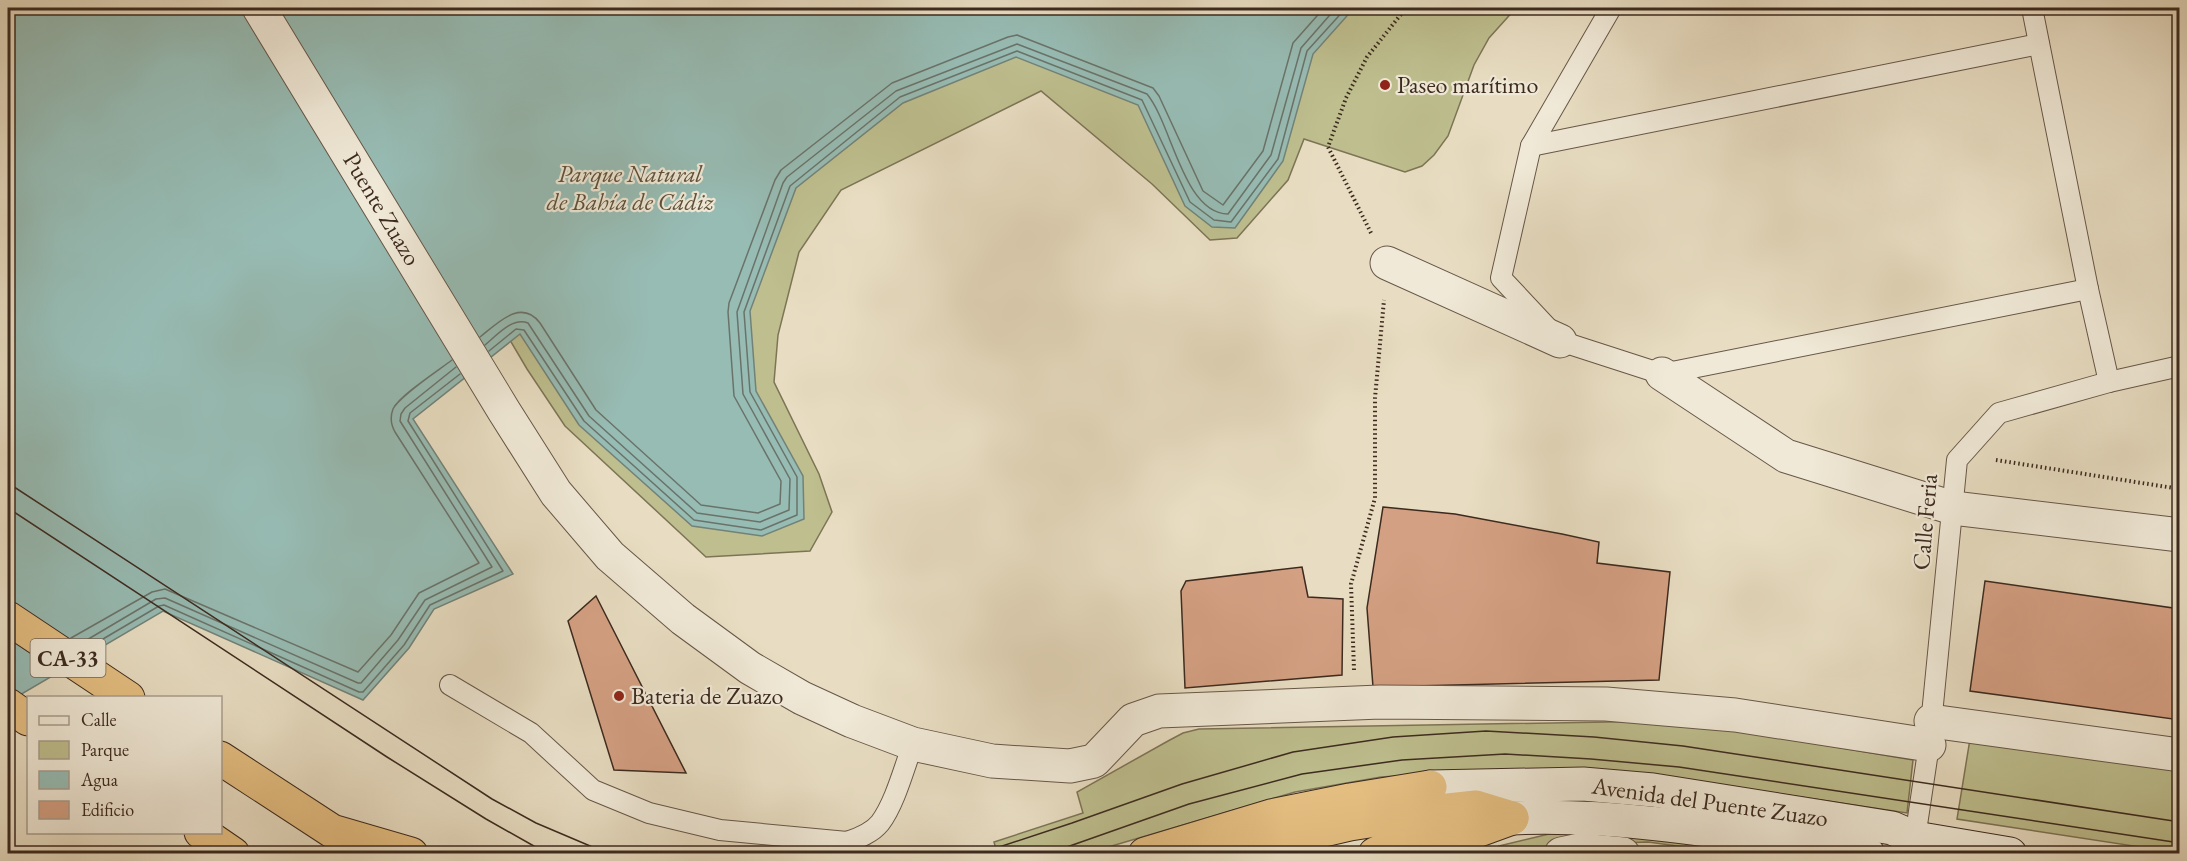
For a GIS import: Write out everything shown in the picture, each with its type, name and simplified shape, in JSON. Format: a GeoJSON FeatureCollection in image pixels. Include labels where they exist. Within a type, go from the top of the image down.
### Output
{"type":"FeatureCollection","features":[{"type":"Feature","properties":{"kind":"highway","name":"CA-33"},"geometry":{"type":"LineString","coordinates":[[8,618],[125,696]]}},
{"type":"Feature","properties":{"kind":"highway"},"geometry":{"type":"LineString","coordinates":[[8,705],[27,718]]}},
{"type":"Feature","properties":{"kind":"highway"},"geometry":{"type":"LineString","coordinates":[[222,759],[332,831],[358,854]]}},
{"type":"Feature","properties":{"kind":"highway"},"geometry":{"type":"LineString","coordinates":[[1145,854],[1271,816],[1430,787]]}},
{"type":"Feature","properties":{"kind":"highway"},"geometry":{"type":"LineString","coordinates":[[1221,854],[1350,824],[1420,813],[1476,807],[1512,818]]}},
{"type":"Feature","properties":{"kind":"highway"},"geometry":{"type":"LineString","coordinates":[[1375,854],[1388,848],[1468,834],[1512,818]]}},
{"type":"Feature","properties":{"kind":"highway"},"geometry":{"type":"LineString","coordinates":[[332,831],[411,854]]}},
{"type":"Feature","properties":{"kind":"highway"},"geometry":{"type":"LineString","coordinates":[[204,834],[233,854]]}},
{"type":"Feature","properties":{"kind":"street","name":"Puente Zuazo"},"geometry":{"type":"LineString","coordinates":[[259,8],[504,411],[564,502],[610,555],[682,619],[750,668],[802,698],[852,721],[912,744]]}},
{"type":"Feature","properties":{"kind":"street"},"geometry":{"type":"LineString","coordinates":[[1387,263],[1560,341]]}},
{"type":"Feature","properties":{"kind":"street"},"geometry":{"type":"LineString","coordinates":[[1662,374],[1786,456],[1953,508],[2180,536]]}},
{"type":"Feature","properties":{"kind":"street"},"geometry":{"type":"LineString","coordinates":[[912,744],[992,761],[1070,766],[1094,760],[1133,720],[1159,711],[1355,703],[1606,704],[2180,755]]}},
{"type":"Feature","properties":{"kind":"street","name":"Avenida del Puente Zuazo"},"geometry":{"type":"LineString","coordinates":[[1430,787],[1583,784],[1653,790],[1892,828],[1915,838],[2010,854]]}},
{"type":"Feature","properties":{"kind":"street","name":"Avenida del Puente Zuazo"},"geometry":{"type":"LineString","coordinates":[[1512,818],[1557,816],[1648,822],[1868,854]]}},
{"type":"Feature","properties":{"kind":"street"},"geometry":{"type":"LineString","coordinates":[[1873,854],[1915,838]]}},
{"type":"Feature","properties":{"kind":"street"},"geometry":{"type":"LineString","coordinates":[[1560,854],[1580,850],[1623,854]]}},
{"type":"Feature","properties":{"kind":"lane"},"geometry":{"type":"LineString","coordinates":[[1611,8],[1532,146],[1501,279],[1560,341],[1662,374],[2088,289]]}},
{"type":"Feature","properties":{"kind":"lane"},"geometry":{"type":"LineString","coordinates":[[2032,8],[2088,289],[2109,382]]}},
{"type":"Feature","properties":{"kind":"lane"},"geometry":{"type":"LineString","coordinates":[[1532,146],[2039,44]]}},
{"type":"Feature","properties":{"kind":"lane","name":"Calle Feria"},"geometry":{"type":"LineString","coordinates":[[1915,838],[1930,733],[1957,460],[1999,413],[2109,382],[2180,366]]}},
{"type":"Feature","properties":{"kind":"lane"},"geometry":{"type":"LineString","coordinates":[[450,685],[531,733],[593,790],[649,813],[720,830],[848,842],[864,836],[879,824],[888,808],[912,744]]}},
{"type":"Feature","properties":{"kind":"path"},"geometry":{"type":"LineString","coordinates":[[1355,703],[1351,584],[1375,498],[1375,398],[1387,263],[1328,147],[1346,98],[1368,57],[1406,8]]}},
{"type":"Feature","properties":{"kind":"path"},"geometry":{"type":"LineString","coordinates":[[1957,460],[1991,459],[2180,489]]}},
{"type":"Feature","properties":{"kind":"green space","name":"Parque Natural de Bahía de Cádiz"},"geometry":{"type":"Polygon","coordinates":[[[315,8],[1516,8],[1489,38],[1474,65],[1448,136],[1434,155],[1422,166],[1405,172],[1304,139],[1288,180],[1237,238],[1210,240],[1152,184],[1041,91],[841,190],[799,252],[778,335],[774,382],[819,474],[832,512],[810,551],[706,557],[565,426],[527,369],[315,8]]]}},
{"type":"Feature","properties":{"kind":"green space"},"geometry":{"type":"Polygon","coordinates":[[[1663,721],[1913,760],[1907,813],[1741,788],[1505,769],[1381,777],[1295,792],[1088,853],[997,853],[994,842],[1083,813],[1077,792],[1183,733],[1199,729],[1663,721]]]}},
{"type":"Feature","properties":{"kind":"green space"},"geometry":{"type":"Polygon","coordinates":[[[1970,739],[2179,768],[2179,853],[1957,819],[1970,739]]]}},
{"type":"Feature","properties":{"kind":"green space"},"geometry":{"type":"Polygon","coordinates":[[[1644,827],[1820,853],[1729,853],[1648,842],[1560,845],[1504,853],[1499,846],[1553,833],[1644,827]]]}},
{"type":"Feature","properties":{"kind":"water"},"geometry":{"type":"Polygon","coordinates":[[[8,8],[1354,8],[1313,54],[1283,161],[1235,228],[1212,227],[1185,206],[1138,105],[1016,57],[903,103],[796,188],[750,311],[756,391],[803,476],[804,519],[762,536],[692,526],[579,425],[520,334],[413,419],[513,574],[434,609],[409,648],[363,700],[163,611],[8,702],[8,8]]]}},
{"type":"Feature","properties":{"kind":"building"},"geometry":{"type":"Polygon","coordinates":[[[1383,507],[1455,514],[1599,542],[1597,563],[1670,572],[1659,680],[1373,687],[1367,608],[1383,507]]]}},
{"type":"Feature","properties":{"kind":"building"},"geometry":{"type":"Polygon","coordinates":[[[1302,567],[1308,597],[1343,599],[1342,675],[1185,688],[1181,591],[1186,581],[1302,567]]]}},
{"type":"Feature","properties":{"kind":"building"},"geometry":{"type":"Polygon","coordinates":[[[1985,581],[2180,609],[2180,720],[1970,691],[1985,581]]]}},
{"type":"Feature","properties":{"kind":"building","name":"Bateria de Zuazo"},"geometry":{"type":"Polygon","coordinates":[[[596,596],[686,773],[614,770],[568,621],[596,596]]]}},
{"type":"Feature","properties":{"kind":"tram line"},"geometry":{"type":"LineString","coordinates":[[8,483],[492,799],[536,823],[609,854]]}},
{"type":"Feature","properties":{"kind":"tram line"},"geometry":{"type":"LineString","coordinates":[[8,508],[387,757],[486,819],[548,854]]}},
{"type":"Feature","properties":{"kind":"tram line"},"geometry":{"type":"LineString","coordinates":[[978,854],[1182,784],[1293,752],[1393,737],[1486,731],[1594,737],[1683,746],[2180,822]]}},
{"type":"Feature","properties":{"kind":"tram line"},"geometry":{"type":"LineString","coordinates":[[1047,854],[1189,804],[1302,774],[1402,760],[1505,754],[1679,767],[2180,843]]}},
{"type":"Feature","properties":{"kind":"place","name":"Paseo marítimo"},"geometry":{"type":"Point","coordinates":[1385,85]}},
{"type":"Feature","properties":{"kind":"place","name":"Bateria de Zuazo"},"geometry":{"type":"Point","coordinates":[619,696]}}]}
